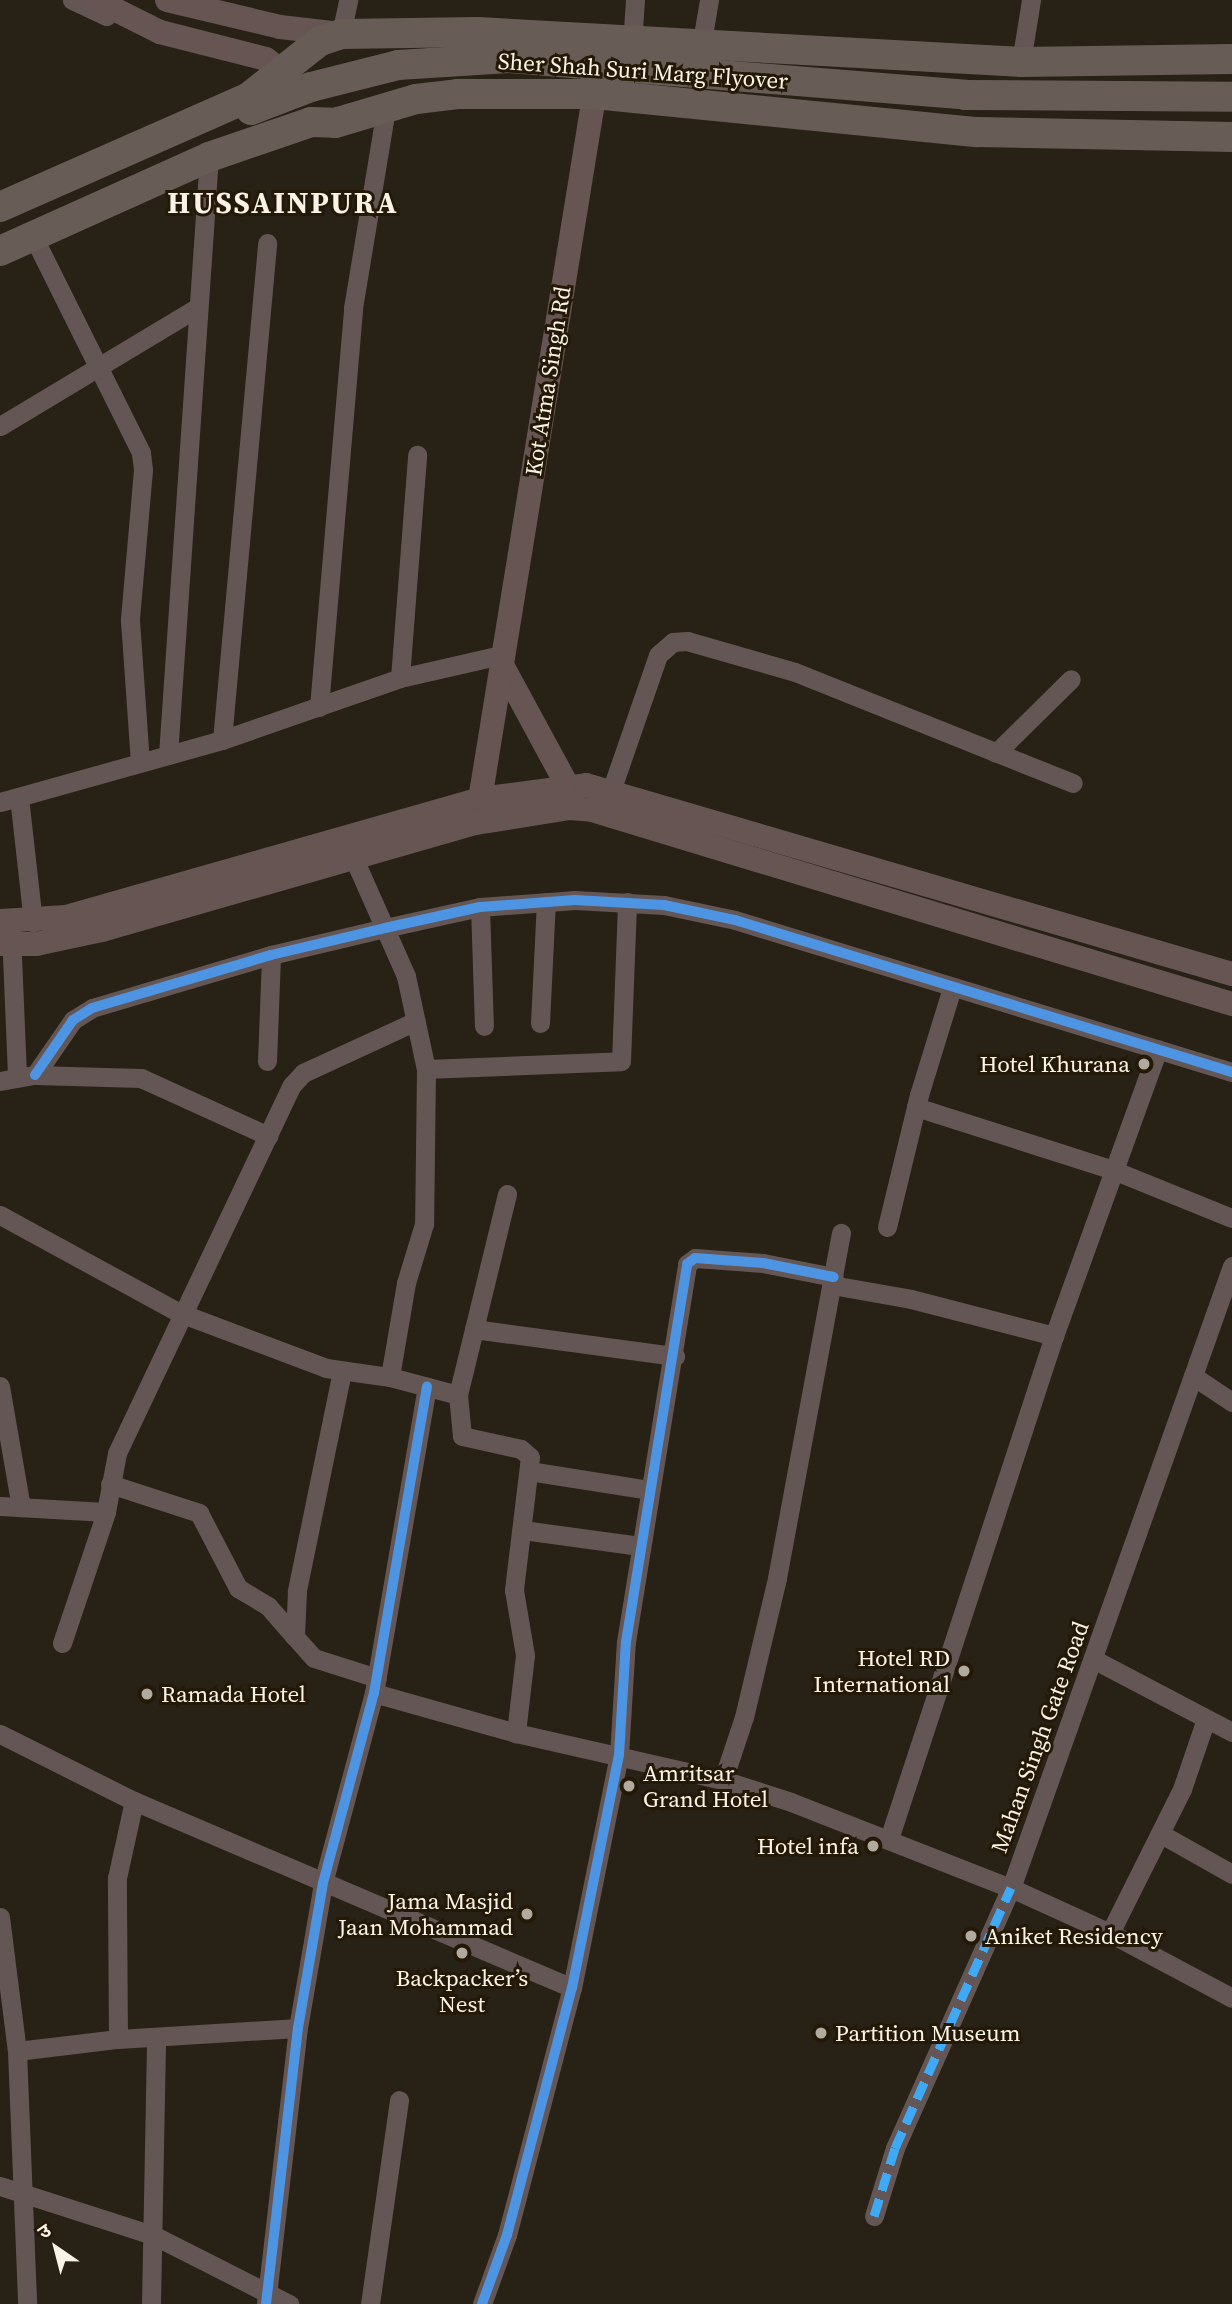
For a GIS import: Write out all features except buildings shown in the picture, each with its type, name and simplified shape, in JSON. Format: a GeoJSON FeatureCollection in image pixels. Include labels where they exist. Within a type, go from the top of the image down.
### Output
{"type":"FeatureCollection","features":[{"type":"Feature","properties":{"kind":"highway"},"geometry":{"type":"LineString","coordinates":[[406,33],[426,48],[433,64],[431,82],[416,99]]}},
{"type":"Feature","properties":{"kind":"highway"},"geometry":{"type":"LineString","coordinates":[[0,207],[208,117],[291,74],[320,41],[341,34],[478,33],[632,44],[1021,62],[1232,59]]}},
{"type":"Feature","properties":{"kind":"highway","name":"Sher Shah Suri Marg Flyover"},"geometry":{"type":"LineString","coordinates":[[0,219],[286,97],[398,65],[510,58],[965,95],[1232,97]]}},
{"type":"Feature","properties":{"kind":"highway"},"geometry":{"type":"LineString","coordinates":[[291,74],[298,112],[311,122]]}},
{"type":"Feature","properties":{"kind":"highway","name":"Sher Shah Suri Marg Flyover"},"geometry":{"type":"LineString","coordinates":[[0,234],[215,139],[315,102],[401,81],[507,75],[963,114],[1232,116]]}},
{"type":"Feature","properties":{"kind":"highway"},"geometry":{"type":"LineString","coordinates":[[1027,96],[1112,80],[1232,76]]}},
{"type":"Feature","properties":{"kind":"highway"},"geometry":{"type":"LineString","coordinates":[[0,251],[209,157],[311,122],[335,123],[416,99],[509,92],[594,94],[977,132],[1232,137]]}},
{"type":"Feature","properties":{"kind":"main road"},"geometry":{"type":"LineString","coordinates":[[96,0],[160,32],[266,59],[291,74]]}},
{"type":"Feature","properties":{"kind":"main road"},"geometry":{"type":"LineString","coordinates":[[167,0],[280,27],[341,34]]}},
{"type":"Feature","properties":{"kind":"main road","name":"Kot Atma Singh Rd"},"geometry":{"type":"LineString","coordinates":[[478,811],[603,41]]}},
{"type":"Feature","properties":{"kind":"main road"},"geometry":{"type":"LineString","coordinates":[[504,661],[567,785]]}},
{"type":"Feature","properties":{"kind":"main road"},"geometry":{"type":"LineString","coordinates":[[11,931],[313,849],[478,811],[567,785],[611,791],[1232,974]]}},
{"type":"Feature","properties":{"kind":"main road"},"geometry":{"type":"LineString","coordinates":[[11,931],[102,930],[355,861],[478,811],[592,810],[1232,1004]]}},
{"type":"Feature","properties":{"kind":"street"},"geometry":{"type":"LineString","coordinates":[[72,0],[182,51],[208,44]]}},
{"type":"Feature","properties":{"kind":"street"},"geometry":{"type":"LineString","coordinates":[[341,34],[348,0]]}},
{"type":"Feature","properties":{"kind":"street"},"geometry":{"type":"LineString","coordinates":[[632,44],[635,0]]}},
{"type":"Feature","properties":{"kind":"street"},"geometry":{"type":"LineString","coordinates":[[701,47],[709,0]]}},
{"type":"Feature","properties":{"kind":"street"},"geometry":{"type":"LineString","coordinates":[[1021,62],[1027,0]]}},
{"type":"Feature","properties":{"kind":"street"},"geometry":{"type":"LineString","coordinates":[[319,706],[353,308],[386,109]]}},
{"type":"Feature","properties":{"kind":"street"},"geometry":{"type":"LineString","coordinates":[[168,755],[196,308],[209,157]]}},
{"type":"Feature","properties":{"kind":"street"},"geometry":{"type":"LineString","coordinates":[[33,236],[135,440],[143,470],[130,620],[140,763]]}},
{"type":"Feature","properties":{"kind":"street"},"geometry":{"type":"LineString","coordinates":[[222,740],[267,243]]}},
{"type":"Feature","properties":{"kind":"street"},"geometry":{"type":"LineString","coordinates":[[1,424],[196,308]]}},
{"type":"Feature","properties":{"kind":"street"},"geometry":{"type":"LineString","coordinates":[[400,678],[417,455]]}},
{"type":"Feature","properties":{"kind":"street"},"geometry":{"type":"LineString","coordinates":[[611,791],[658,655],[673,642],[705,645],[795,672],[1073,783]]}},
{"type":"Feature","properties":{"kind":"street"},"geometry":{"type":"LineString","coordinates":[[17,1078],[9,799],[222,740],[400,678],[504,661]]}},
{"type":"Feature","properties":{"kind":"street"},"geometry":{"type":"LineString","coordinates":[[996,753],[1071,679]]}},
{"type":"Feature","properties":{"kind":"street"},"geometry":{"type":"LineString","coordinates":[[355,861],[406,976],[426,1069],[424,1224],[406,1283],[390,1377]]}},
{"type":"Feature","properties":{"kind":"street"},"geometry":{"type":"LineString","coordinates":[[17,1078],[73,1020],[92,1008],[271,955],[385,928],[480,907],[546,902],[626,902],[735,920],[1232,1072]]}},
{"type":"Feature","properties":{"kind":"street"},"geometry":{"type":"LineString","coordinates":[[540,1023],[546,902]]}},
{"type":"Feature","properties":{"kind":"street"},"geometry":{"type":"LineString","coordinates":[[426,1069],[621,1061],[626,902]]}},
{"type":"Feature","properties":{"kind":"street"},"geometry":{"type":"LineString","coordinates":[[480,907],[484,1026]]}},
{"type":"Feature","properties":{"kind":"street"},"geometry":{"type":"LineString","coordinates":[[267,1061],[271,955]]}},
{"type":"Feature","properties":{"kind":"street"},"geometry":{"type":"LineString","coordinates":[[887,1227],[916,1107],[951,988]]}},
{"type":"Feature","properties":{"kind":"street"},"geometry":{"type":"LineString","coordinates":[[62,1643],[106,1512],[117,1453],[180,1313],[299,1076],[416,1021]]}},
{"type":"Feature","properties":{"kind":"street"},"geometry":{"type":"LineString","coordinates":[[889,1839],[1054,1336],[1158,1049]]}},
{"type":"Feature","properties":{"kind":"street"},"geometry":{"type":"LineString","coordinates":[[17,1078],[141,1078],[268,1136]]}},
{"type":"Feature","properties":{"kind":"street"},"geometry":{"type":"LineString","coordinates":[[916,1107],[1114,1170],[1232,1218]]}},
{"type":"Feature","properties":{"kind":"street"},"geometry":{"type":"LineString","coordinates":[[507,1194],[458,1395],[462,1436],[525,1451],[530,1457],[514,1590],[525,1654],[516,1733]]}},
{"type":"Feature","properties":{"kind":"street"},"geometry":{"type":"LineString","coordinates":[[0,1215],[180,1313],[342,1371],[390,1377],[458,1395]]}},
{"type":"Feature","properties":{"kind":"street"},"geometry":{"type":"LineString","coordinates":[[723,1780],[744,1717],[777,1578],[841,1233]]}},
{"type":"Feature","properties":{"kind":"street"},"geometry":{"type":"LineString","coordinates":[[482,2304],[507,2235],[572,1988],[619,1755],[626,1642],[640,1546],[675,1356],[686,1269],[692,1258],[763,1263],[1054,1336]]}},
{"type":"Feature","properties":{"kind":"street","name":"Mahan Singh Gate Road"},"geometry":{"type":"LineString","coordinates":[[874,2216],[890,2161],[1011,1888],[1095,1660],[1232,1266]]}},
{"type":"Feature","properties":{"kind":"street"},"geometry":{"type":"LineString","coordinates":[[474,1329],[675,1356]]}},
{"type":"Feature","properties":{"kind":"street"},"geometry":{"type":"LineString","coordinates":[[295,1637],[297,1591],[342,1371]]}},
{"type":"Feature","properties":{"kind":"street"},"geometry":{"type":"LineString","coordinates":[[1193,1376],[1232,1402]]}},
{"type":"Feature","properties":{"kind":"street"},"geometry":{"type":"LineString","coordinates":[[0,1386],[21,1507]]}},
{"type":"Feature","properties":{"kind":"street"},"geometry":{"type":"LineString","coordinates":[[266,2298],[298,2028],[323,1883],[376,1685],[428,1387]]}},
{"type":"Feature","properties":{"kind":"street"},"geometry":{"type":"LineString","coordinates":[[529,1471],[649,1490]]}},
{"type":"Feature","properties":{"kind":"street"},"geometry":{"type":"LineString","coordinates":[[110,1485],[199,1513],[238,1588],[268,1606],[314,1658],[376,1685],[516,1733],[723,1780],[889,1839],[1011,1888],[1110,1933],[1232,1998]]}},
{"type":"Feature","properties":{"kind":"street"},"geometry":{"type":"LineString","coordinates":[[0,1506],[106,1512]]}},
{"type":"Feature","properties":{"kind":"street"},"geometry":{"type":"LineString","coordinates":[[523,1530],[640,1546]]}},
{"type":"Feature","properties":{"kind":"street"},"geometry":{"type":"LineString","coordinates":[[1095,1660],[1232,1732]]}},
{"type":"Feature","properties":{"kind":"street"},"geometry":{"type":"LineString","coordinates":[[1110,1933],[1161,1834],[1206,1719]]}},
{"type":"Feature","properties":{"kind":"street"},"geometry":{"type":"LineString","coordinates":[[0,1734],[134,1801],[572,1988]]}},
{"type":"Feature","properties":{"kind":"street"},"geometry":{"type":"LineString","coordinates":[[118,2039],[117,1878],[134,1801]]}},
{"type":"Feature","properties":{"kind":"street"},"geometry":{"type":"LineString","coordinates":[[1161,1834],[1232,1874]]}},
{"type":"Feature","properties":{"kind":"street"},"geometry":{"type":"LineString","coordinates":[[0,1917],[17,2051],[27,2304]]}},
{"type":"Feature","properties":{"kind":"street"},"geometry":{"type":"LineString","coordinates":[[17,2051],[118,2039],[298,2028]]}},
{"type":"Feature","properties":{"kind":"street"},"geometry":{"type":"LineString","coordinates":[[151,2304],[156,2037]]}},
{"type":"Feature","properties":{"kind":"street"},"geometry":{"type":"LineString","coordinates":[[370,2304],[399,2100]]}},
{"type":"Feature","properties":{"kind":"street"},"geometry":{"type":"LineString","coordinates":[[0,2186],[23,2190],[153,2235],[266,2298],[289,2304]]}},
{"type":"Feature","properties":{"kind":"marked path"},"geometry":{"type":"LineString","coordinates":[[874,2216],[895,2148],[1011,1888]]}},
{"type":"Feature","properties":{"kind":"cycle path"},"geometry":{"type":"LineString","coordinates":[[35,1075],[73,1020],[92,1008],[271,955],[385,928],[480,907],[575,900],[664,905],[735,920],[1232,1072]]}},
{"type":"Feature","properties":{"kind":"cycle path"},"geometry":{"type":"LineString","coordinates":[[482,2304],[507,2235],[572,1988],[619,1755],[626,1642],[687,1264],[695,1258],[763,1263],[834,1277]]}},
{"type":"Feature","properties":{"kind":"cycle path"},"geometry":{"type":"LineString","coordinates":[[266,2304],[298,2028],[323,1883],[374,1693],[427,1387]]}},
{"type":"Feature","properties":{"kind":"place","name":"Hotel Khurana"},"geometry":{"type":"Point","coordinates":[1144,1064]}},
{"type":"Feature","properties":{"kind":"place","name":"Hotel RD International"},"geometry":{"type":"Point","coordinates":[964,1671]}},
{"type":"Feature","properties":{"kind":"place","name":"Ramada Hotel"},"geometry":{"type":"Point","coordinates":[147,1694]}},
{"type":"Feature","properties":{"kind":"place","name":"Amritsar Grand Hotel"},"geometry":{"type":"Point","coordinates":[629,1786]}},
{"type":"Feature","properties":{"kind":"place","name":"Hotel infa"},"geometry":{"type":"Point","coordinates":[873,1846]}},
{"type":"Feature","properties":{"kind":"place","name":"Jama Masjid Jaan Mohammad"},"geometry":{"type":"Point","coordinates":[527,1914]}},
{"type":"Feature","properties":{"kind":"place","name":"Aniket Residency"},"geometry":{"type":"Point","coordinates":[971,1936]}},
{"type":"Feature","properties":{"kind":"place","name":"Backpacker’s Nest"},"geometry":{"type":"Point","coordinates":[462,1953]}},
{"type":"Feature","properties":{"kind":"place","name":"Partition Museum"},"geometry":{"type":"Point","coordinates":[821,2033]}},
{"type":"Feature","properties":{"kind":"district","name":"HUSSAINPURA"},"geometry":{"type":"Point","coordinates":[283,203]}}]}
